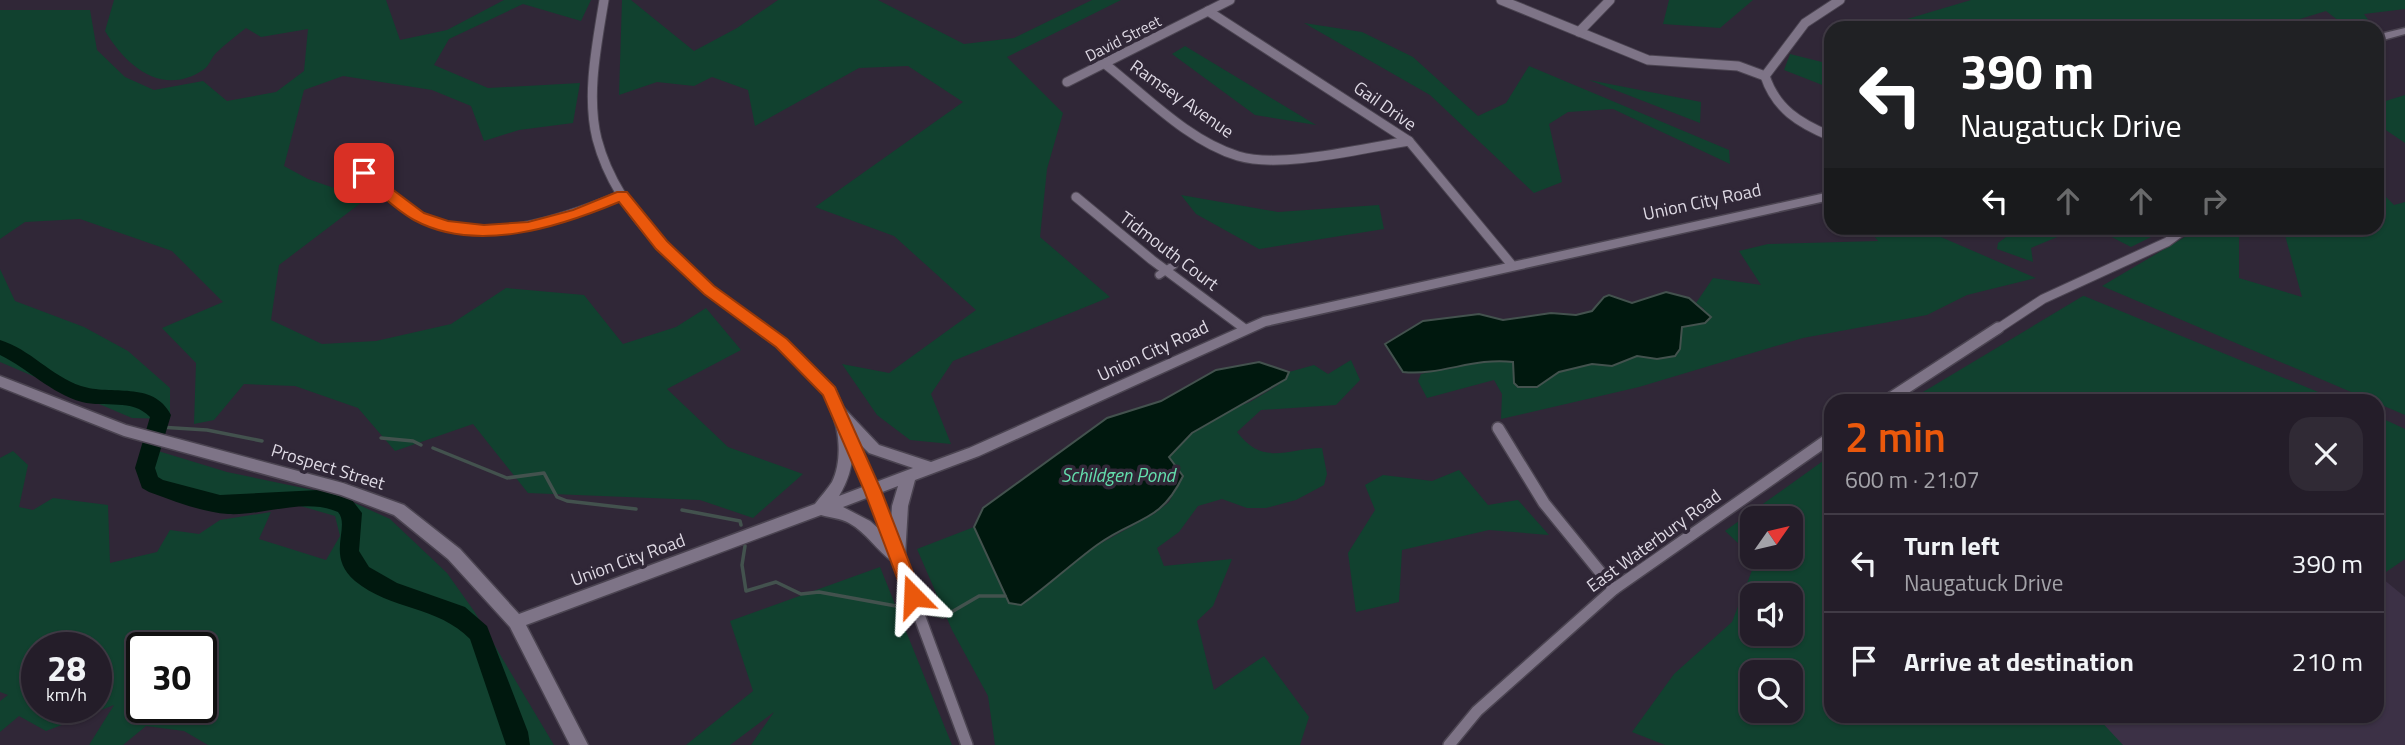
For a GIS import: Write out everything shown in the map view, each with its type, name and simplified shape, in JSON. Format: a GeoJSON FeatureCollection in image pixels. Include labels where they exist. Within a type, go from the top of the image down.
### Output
{"type":"FeatureCollection","features":[{"type":"Feature","properties":{"kind":"main road"},"geometry":{"type":"LineString","coordinates":[[2384,37],[2405,31]]}},
{"type":"Feature","properties":{"kind":"main road","name":"Union City Road"},"geometry":{"type":"LineString","coordinates":[[516,622],[873,490],[1026,430],[1245,330],[1334,304],[1824,197]]}},
{"type":"Feature","properties":{"kind":"main road","name":"Prospect Street"},"geometry":{"type":"LineString","coordinates":[[0,381],[64,408],[156,440],[343,489],[399,510],[454,554],[516,622],[579,745]]}},
{"type":"Feature","properties":{"kind":"main road"},"geometry":{"type":"LineString","coordinates":[[838,411],[874,449],[931,468]]}},
{"type":"Feature","properties":{"kind":"main road"},"geometry":{"type":"LineString","coordinates":[[818,510],[836,492],[844,468],[848,448],[838,411]]}},
{"type":"Feature","properties":{"kind":"main road"},"geometry":{"type":"LineString","coordinates":[[897,556],[900,506],[909,476]]}},
{"type":"Feature","properties":{"kind":"main road"},"geometry":{"type":"LineString","coordinates":[[818,510],[849,515],[875,533],[897,556]]}},
{"type":"Feature","properties":{"kind":"street"},"geometry":{"type":"LineString","coordinates":[[604,0],[596,49],[594,123],[602,155],[622,195],[661,245],[709,290],[782,343],[830,391],[873,490],[967,745]]}},
{"type":"Feature","properties":{"kind":"street","name":"David Street"},"geometry":{"type":"LineString","coordinates":[[1067,82],[1230,0]]}},
{"type":"Feature","properties":{"kind":"street"},"geometry":{"type":"LineString","coordinates":[[1500,0],[1648,60],[1738,66],[1765,76]]}},
{"type":"Feature","properties":{"kind":"street"},"geometry":{"type":"LineString","coordinates":[[1578,33],[1610,0]]}},
{"type":"Feature","properties":{"kind":"street"},"geometry":{"type":"LineString","coordinates":[[1824,134],[1805,126],[1782,110],[1769,94],[1765,76],[1805,23],[1840,0]]}},
{"type":"Feature","properties":{"kind":"street","name":"Gail Drive"},"geometry":{"type":"LineString","coordinates":[[1208,11],[1409,141],[1511,264]]}},
{"type":"Feature","properties":{"kind":"street","name":"Ramsey Avenue"},"geometry":{"type":"LineString","coordinates":[[1105,64],[1218,148],[1240,156],[1265,160],[1409,141]]}},
{"type":"Feature","properties":{"kind":"street"},"geometry":{"type":"LineString","coordinates":[[364,173],[419,216],[447,226],[484,230],[528,227],[577,214],[622,195]]}},
{"type":"Feature","properties":{"kind":"street","name":"Tidmouth Court"},"geometry":{"type":"LineString","coordinates":[[1076,197],[1245,330]]}},
{"type":"Feature","properties":{"kind":"street"},"geometry":{"type":"LineString","coordinates":[[1897,394],[2043,299],[2168,242],[2177,235]]}},
{"type":"Feature","properties":{"kind":"street"},"geometry":{"type":"LineString","coordinates":[[1498,428],[1544,503],[1614,589]]}},
{"type":"Feature","properties":{"kind":"street","name":"East Waterbury Road"},"geometry":{"type":"LineString","coordinates":[[1449,745],[1477,711],[1614,589],[1824,442]]}},
{"type":"Feature","properties":{"kind":"shaded area"},"geometry":{"type":"Polygon","coordinates":[[[2384,580],[2405,597],[2405,745],[2121,745],[2100,723],[2384,723],[2384,580]]]}},
{"type":"Feature","properties":{"kind":"green space"},"geometry":{"type":"Polygon","coordinates":[[[114,0],[386,0],[400,40],[447,30],[504,0],[591,0],[581,21],[523,4],[449,39],[434,65],[488,88],[580,83],[573,123],[519,130],[484,141],[471,106],[432,90],[343,76],[304,90],[284,166],[308,179],[366,199],[279,265],[271,320],[322,344],[376,341],[451,324],[506,288],[584,295],[623,344],[676,327],[706,308],[741,350],[667,389],[728,447],[803,474],[753,518],[700,500],[528,493],[473,424],[395,451],[358,408],[295,386],[244,384],[214,420],[194,424],[196,363],[162,328],[223,302],[172,251],[80,219],[25,222],[0,239],[0,10],[90,10],[97,50],[125,77],[154,90],[203,81],[227,101],[276,92],[304,71],[308,29],[261,37],[246,28],[216,53],[203,70],[188,78],[160,79],[134,66],[105,31],[114,0]]]}},
{"type":"Feature","properties":{"kind":"green space"},"geometry":{"type":"Polygon","coordinates":[[[622,0],[631,0],[694,51],[737,28],[778,0],[878,0],[964,44],[1014,38],[1092,0],[1121,0],[1007,57],[1063,113],[1047,169],[1040,237],[1110,297],[953,361],[931,394],[951,444],[910,440],[877,415],[842,364],[889,373],[976,310],[894,236],[815,207],[963,102],[908,66],[859,68],[755,126],[748,90],[712,77],[694,86],[657,82],[619,95],[622,0]]]}},
{"type":"Feature","properties":{"kind":"green space"},"geometry":{"type":"Polygon","coordinates":[[[1669,0],[1753,0],[1720,28],[1663,24],[1669,0]]]}},
{"type":"Feature","properties":{"kind":"green space"},"geometry":{"type":"Polygon","coordinates":[[[1971,0],[2405,0],[2405,9],[2364,14],[2369,21],[2339,21],[2326,11],[2294,21],[1900,21],[1971,0]]]}},
{"type":"Feature","properties":{"kind":"green space"},"geometry":{"type":"Polygon","coordinates":[[[1304,23],[1362,32],[1413,57],[1478,116],[1506,103],[1529,66],[1729,150],[1730,164],[1613,109],[1568,112],[1549,124],[1562,182],[1534,193],[1430,95],[1304,23]]]}},
{"type":"Feature","properties":{"kind":"green space"},"geometry":{"type":"Polygon","coordinates":[[[1185,46],[1316,125],[1255,115],[1172,54],[1185,46]]]}},
{"type":"Feature","properties":{"kind":"green space"},"geometry":{"type":"Polygon","coordinates":[[[1790,54],[1824,62],[1824,86],[1784,70],[1790,54]]]}},
{"type":"Feature","properties":{"kind":"green space"},"geometry":{"type":"Polygon","coordinates":[[[1589,80],[1701,102],[1700,123],[1589,80]]]}},
{"type":"Feature","properties":{"kind":"green space"},"geometry":{"type":"Polygon","coordinates":[[[2405,95],[2405,143],[2384,129],[2384,102],[2405,95]]]}},
{"type":"Feature","properties":{"kind":"green space"},"geometry":{"type":"Polygon","coordinates":[[[1181,195],[1278,212],[1379,205],[1384,229],[1259,249],[1196,214],[1181,195]]]}},
{"type":"Feature","properties":{"kind":"green space"},"geometry":{"type":"Polygon","coordinates":[[[2384,195],[2394,205],[2405,202],[2405,415],[2384,406],[2384,394],[2356,394],[2102,286],[2188,235],[2239,235],[2239,278],[2302,297],[2285,235],[2384,235],[2384,195]]]}},
{"type":"Feature","properties":{"kind":"green space"},"geometry":{"type":"Polygon","coordinates":[[[1873,235],[1936,235],[2036,278],[1967,295],[1927,315],[1803,338],[1639,387],[1501,419],[1502,394],[1494,380],[1427,398],[1418,381],[1421,374],[1491,359],[1513,362],[1513,373],[1537,387],[1559,372],[1592,364],[1605,366],[1637,356],[1657,359],[1680,349],[1682,327],[1705,323],[1704,309],[1696,303],[1713,278],[1761,285],[1739,251],[1768,244],[1878,241],[1873,235]]]}},
{"type":"Feature","properties":{"kind":"green space"},"geometry":{"type":"Polygon","coordinates":[[[2009,235],[2062,235],[2031,248],[2033,262],[1997,249],[1998,243],[2009,235]]]}},
{"type":"Feature","properties":{"kind":"green space"},"geometry":{"type":"Polygon","coordinates":[[[2108,235],[2155,235],[2131,247],[2108,235]]]}},
{"type":"Feature","properties":{"kind":"green space"},"geometry":{"type":"Polygon","coordinates":[[[0,269],[15,301],[84,327],[128,351],[170,388],[170,419],[132,418],[0,362],[0,269]]]}},
{"type":"Feature","properties":{"kind":"green space"},"geometry":{"type":"Polygon","coordinates":[[[2084,296],[2323,394],[1920,394],[2084,296]]]}},
{"type":"Feature","properties":{"kind":"green space"},"geometry":{"type":"Polygon","coordinates":[[[1351,360],[1360,380],[1336,405],[1261,410],[1237,432],[1256,449],[1266,452],[1322,448],[1327,474],[1324,485],[1296,500],[1266,508],[1247,508],[1222,499],[1198,506],[1179,532],[1157,548],[1164,566],[1232,559],[1213,606],[1197,621],[1214,690],[1264,656],[1309,717],[1300,745],[995,745],[988,696],[952,630],[917,549],[974,527],[1005,596],[1154,514],[1169,502],[1183,476],[1169,457],[1192,433],[1226,411],[1250,402],[1278,385],[1289,372],[1314,365],[1328,374],[1351,360]]]}},
{"type":"Feature","properties":{"kind":"green space"},"geometry":{"type":"Polygon","coordinates":[[[2384,419],[2405,429],[2405,559],[2386,572],[2384,419]]]}},
{"type":"Feature","properties":{"kind":"green space"},"geometry":{"type":"Polygon","coordinates":[[[145,447],[227,472],[337,495],[390,519],[447,573],[474,611],[554,745],[208,745],[184,731],[146,726],[123,745],[89,745],[103,723],[112,723],[112,632],[21,632],[21,717],[0,732],[0,701],[8,695],[0,692],[0,458],[13,451],[28,465],[19,507],[33,510],[53,498],[108,505],[110,563],[157,552],[170,530],[199,534],[220,520],[271,512],[259,539],[326,560],[340,536],[335,516],[297,505],[194,505],[141,482],[145,447]]]}},
{"type":"Feature","properties":{"kind":"green space"},"geometry":{"type":"Polygon","coordinates":[[[1824,460],[1824,723],[2103,723],[2123,745],[1665,745],[1632,732],[1674,674],[1732,622],[1740,601],[1740,646],[1803,646],[1803,583],[1747,583],[1753,569],[1803,569],[1803,506],[1760,506],[1824,460]]]}},
{"type":"Feature","properties":{"kind":"green space"},"geometry":{"type":"Polygon","coordinates":[[[1459,470],[1488,505],[1518,500],[1549,535],[1489,530],[1402,550],[1399,602],[1356,612],[1348,553],[1375,510],[1365,485],[1383,475],[1432,481],[1459,470]]]}},
{"type":"Feature","properties":{"kind":"green space"},"geometry":{"type":"Polygon","coordinates":[[[1740,520],[1740,545],[1725,531],[1740,520]]]}},
{"type":"Feature","properties":{"kind":"green space"},"geometry":{"type":"Polygon","coordinates":[[[880,567],[952,745],[751,745],[774,712],[730,745],[686,745],[753,691],[730,621],[880,567]]]}},
{"type":"Feature","properties":{"kind":"green space"},"geometry":{"type":"Polygon","coordinates":[[[32,723],[67,723],[46,731],[32,723]]]}},
{"type":"Feature","properties":{"kind":"water"},"geometry":{"type":"Polygon","coordinates":[[[1666,292],[1689,298],[1711,317],[1705,323],[1682,327],[1680,349],[1675,356],[1657,359],[1637,356],[1612,366],[1592,364],[1559,372],[1537,387],[1518,387],[1514,383],[1513,362],[1485,362],[1417,373],[1403,372],[1385,344],[1423,321],[1479,314],[1503,320],[1551,313],[1576,315],[1592,311],[1609,295],[1632,303],[1666,292]]]}},
{"type":"Feature","properties":{"kind":"water","name":"Schildgen Pond"},"geometry":{"type":"Polygon","coordinates":[[[1259,362],[1289,372],[1286,379],[1192,433],[1169,457],[1183,476],[1174,492],[1156,512],[1097,545],[1021,605],[1009,603],[974,527],[983,508],[1107,418],[1161,401],[1216,370],[1259,362]]]}},
{"type":"Feature","properties":{"kind":"waterway"},"geometry":{"type":"LineString","coordinates":[[0,347],[73,391],[85,395],[135,399],[153,407],[161,415],[145,468],[149,482],[156,486],[220,504],[242,505],[319,498],[345,506],[353,521],[349,551],[352,562],[361,574],[392,591],[445,608],[469,622],[479,633],[516,732],[518,745]]}},
{"type":"Feature","properties":{"kind":"waterway"},"geometry":{"type":"LineString","coordinates":[[159,427],[207,430],[262,441]]}},
{"type":"Feature","properties":{"kind":"waterway"},"geometry":{"type":"LineString","coordinates":[[381,438],[413,441],[421,445]]}},
{"type":"Feature","properties":{"kind":"waterway"},"geometry":{"type":"LineString","coordinates":[[433,448],[507,478],[544,473],[557,497],[567,501],[636,509]]}},
{"type":"Feature","properties":{"kind":"waterway"},"geometry":{"type":"LineString","coordinates":[[682,510],[740,521],[741,525]]}},
{"type":"Feature","properties":{"kind":"waterway"},"geometry":{"type":"LineString","coordinates":[[745,546],[742,565],[746,591],[776,582],[801,594],[819,592],[907,608]]}},
{"type":"Feature","properties":{"kind":"waterway"},"geometry":{"type":"LineString","coordinates":[[930,614],[943,617],[979,596],[1005,596]]}},
{"type":"Feature","properties":{"kind":"route"},"geometry":{"type":"LineString","coordinates":[[364,173],[419,216],[447,226],[484,230],[528,227],[577,214],[622,195],[661,245],[709,290],[782,343],[830,391],[873,490],[913,596]]}}]}
